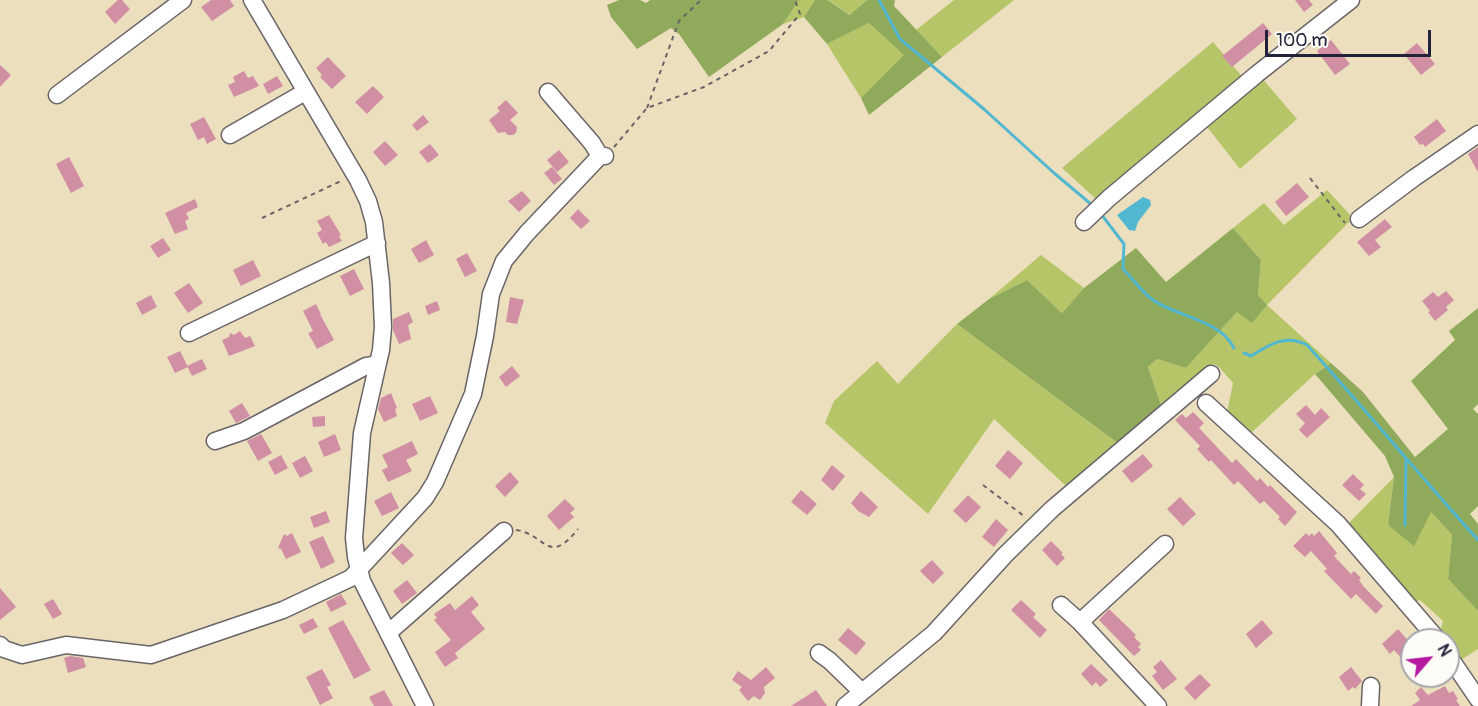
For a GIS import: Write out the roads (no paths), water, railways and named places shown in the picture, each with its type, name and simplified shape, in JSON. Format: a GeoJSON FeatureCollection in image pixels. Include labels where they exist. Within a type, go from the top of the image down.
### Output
{"type":"FeatureCollection","features":[{"type":"Feature","properties":{"kind":"street"},"geometry":{"type":"LineString","coordinates":[[57,95],[183,0]]}},
{"type":"Feature","properties":{"kind":"street"},"geometry":{"type":"LineString","coordinates":[[252,0],[355,175],[368,201],[374,222],[382,290],[383,327],[377,364],[364,416],[354,538],[362,581],[426,706]]}},
{"type":"Feature","properties":{"kind":"street"},"geometry":{"type":"LineString","coordinates":[[1244,76],[1338,0]]}},
{"type":"Feature","properties":{"kind":"street"},"geometry":{"type":"LineString","coordinates":[[1084,222],[1109,198],[1214,110],[1351,0]]}},
{"type":"Feature","properties":{"kind":"street"},"geometry":{"type":"LineString","coordinates":[[230,135],[305,92]]}},
{"type":"Feature","properties":{"kind":"street"},"geometry":{"type":"LineString","coordinates":[[0,645],[4,649],[22,655],[66,645],[151,655],[283,610],[351,578],[425,498],[435,482],[473,394],[491,294],[504,261],[527,233],[603,156],[548,92]]}},
{"type":"Feature","properties":{"kind":"street"},"geometry":{"type":"LineString","coordinates":[[1354,224],[1414,178],[1478,134]]}},
{"type":"Feature","properties":{"kind":"street"},"geometry":{"type":"LineString","coordinates":[[189,333],[377,243]]}},
{"type":"Feature","properties":{"kind":"street"},"geometry":{"type":"LineString","coordinates":[[215,441],[244,431],[366,366],[377,364]]}},
{"type":"Feature","properties":{"kind":"street"},"geometry":{"type":"LineString","coordinates":[[845,706],[934,633],[1035,525],[1211,374]]}},
{"type":"Feature","properties":{"kind":"street"},"geometry":{"type":"LineString","coordinates":[[1206,403],[1338,524],[1428,628]]}},
{"type":"Feature","properties":{"kind":"street"},"geometry":{"type":"LineString","coordinates":[[388,633],[504,531]]}},
{"type":"Feature","properties":{"kind":"street"},"geometry":{"type":"LineString","coordinates":[[1080,622],[1165,544]]}},
{"type":"Feature","properties":{"kind":"street"},"geometry":{"type":"LineString","coordinates":[[1061,604],[1158,706]]}},
{"type":"Feature","properties":{"kind":"street"},"geometry":{"type":"LineString","coordinates":[[819,653],[862,692]]}},
{"type":"Feature","properties":{"kind":"street"},"geometry":{"type":"LineString","coordinates":[[1460,673],[1478,699]]}},
{"type":"Feature","properties":{"kind":"street"},"geometry":{"type":"LineString","coordinates":[[1370,706],[1371,686]]}},
{"type":"Feature","properties":{"kind":"water"},"geometry":{"type":"Polygon","coordinates":[[[1143,197],[1150,200],[1151,205],[1138,222],[1135,231],[1129,230],[1117,215],[1143,197]]]}},
{"type":"Feature","properties":{"kind":"waterway"},"geometry":{"type":"LineString","coordinates":[[879,0],[900,39],[985,110],[1092,205]]}},
{"type":"Feature","properties":{"kind":"waterway"},"geometry":{"type":"LineString","coordinates":[[1101,214],[1124,244],[1123,269],[1145,293],[1163,306],[1218,331],[1234,348]]}},
{"type":"Feature","properties":{"kind":"waterway"},"geometry":{"type":"LineString","coordinates":[[1244,353],[1251,356],[1272,344],[1285,340],[1307,345],[1478,540]]}},
{"type":"Feature","properties":{"kind":"waterway"},"geometry":{"type":"LineString","coordinates":[[1405,525],[1406,460]]}}]}
